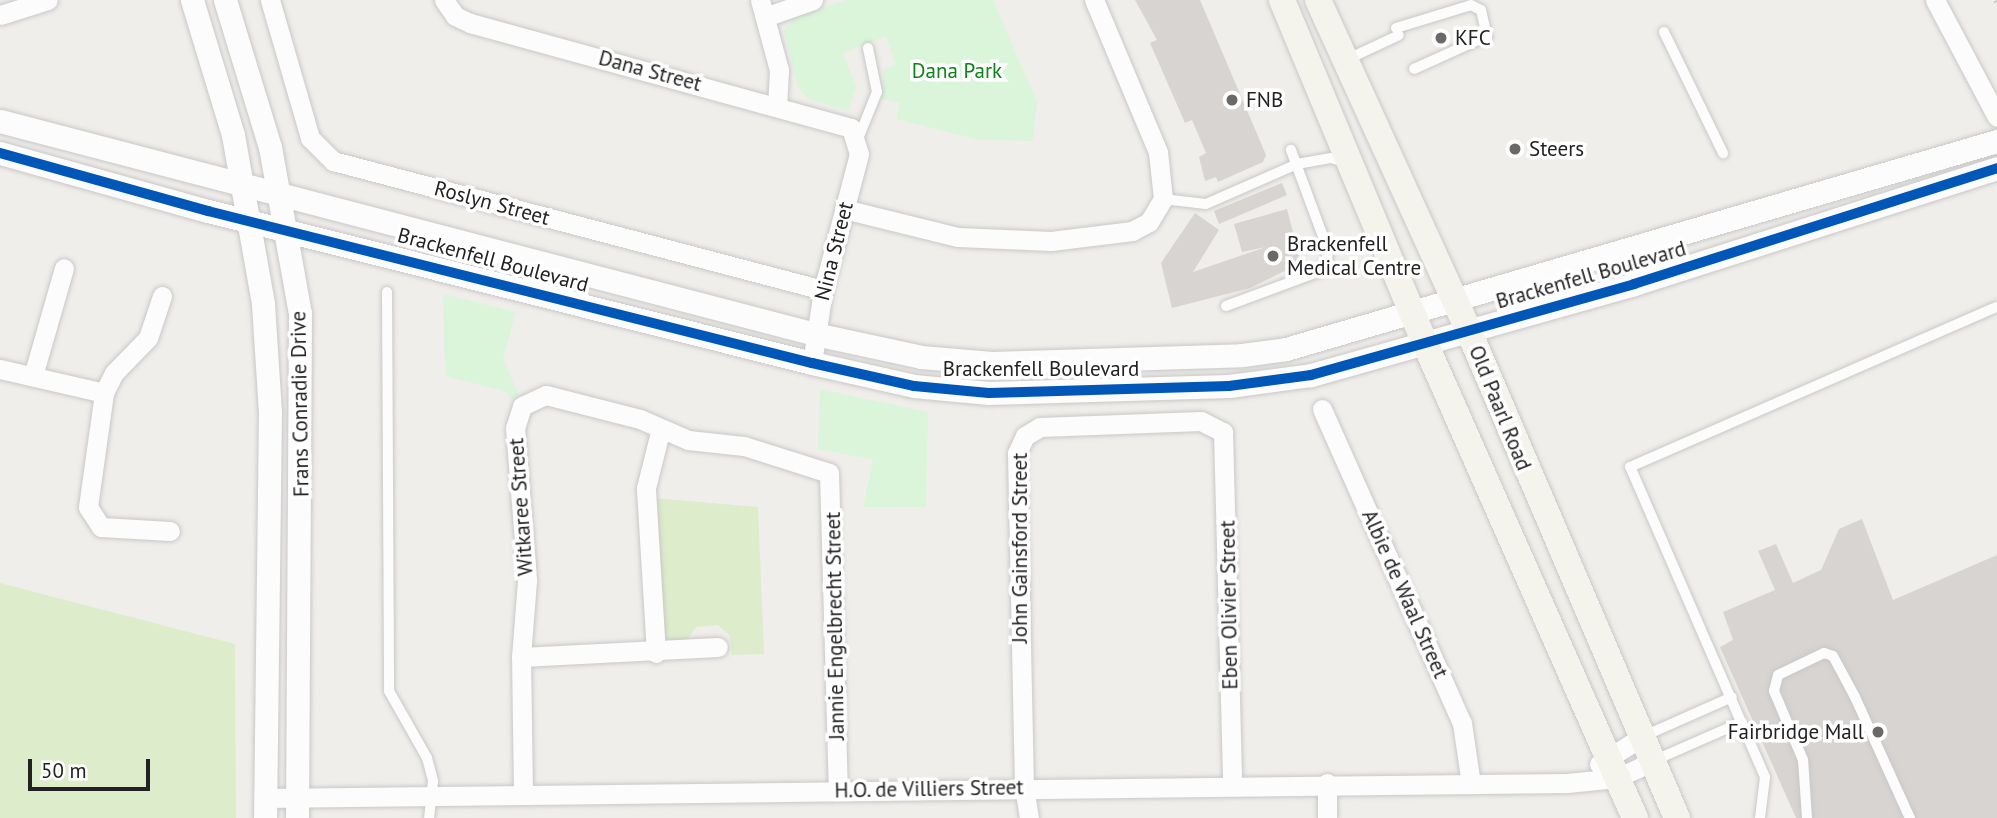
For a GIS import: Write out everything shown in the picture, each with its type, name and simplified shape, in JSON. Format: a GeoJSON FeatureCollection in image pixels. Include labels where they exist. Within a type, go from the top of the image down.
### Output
{"type":"FeatureCollection","features":[{"type":"Feature","properties":{"kind":"main road","name":"Old Paarl Road"},"geometry":{"type":"LineString","coordinates":[[1282,0],[1606,770],[1636,818]]}},
{"type":"Feature","properties":{"kind":"main road","name":"Old Paarl Road"},"geometry":{"type":"LineString","coordinates":[[1318,0],[1348,59],[1468,329],[1640,738],[1677,818]]}},
{"type":"Feature","properties":{"kind":"street"},"geometry":{"type":"LineString","coordinates":[[0,15],[48,0]]}},
{"type":"Feature","properties":{"kind":"street","name":"Frans Conradie Drive"},"geometry":{"type":"LineString","coordinates":[[192,0],[242,184],[263,304],[270,411],[265,808]]}},
{"type":"Feature","properties":{"kind":"street","name":"Frans Conradie Drive"},"geometry":{"type":"LineString","coordinates":[[225,0],[280,194],[287,228],[303,359],[297,808]]}},
{"type":"Feature","properties":{"kind":"street","name":"Roslyn Street"},"geometry":{"type":"LineString","coordinates":[[270,0],[310,138],[332,161],[823,290]]}},
{"type":"Feature","properties":{"kind":"street","name":"Dana Street"},"geometry":{"type":"LineString","coordinates":[[444,0],[456,16],[470,23],[842,123],[858,139]]}},
{"type":"Feature","properties":{"kind":"street"},"geometry":{"type":"LineString","coordinates":[[777,105],[779,70],[763,8],[813,0]]}},
{"type":"Feature","properties":{"kind":"street"},"geometry":{"type":"LineString","coordinates":[[844,209],[958,237],[1051,241],[1132,231],[1149,222],[1163,199],[1158,152],[1094,0]]}},
{"type":"Feature","properties":{"kind":"street"},"geometry":{"type":"LineString","coordinates":[[1935,0],[1997,117]]}},
{"type":"Feature","properties":{"kind":"street","name":"Brackenfell Boulevard"},"geometry":{"type":"LineString","coordinates":[[0,121],[815,334],[954,361],[1242,355],[1310,343],[1411,310],[1995,141]]}},
{"type":"Feature","properties":{"kind":"street","name":"Nina Street"},"geometry":{"type":"LineString","coordinates":[[812,363],[823,290],[844,209],[858,139]]}},
{"type":"Feature","properties":{"kind":"street","name":"Brackenfell Boulevard"},"geometry":{"type":"LineString","coordinates":[[0,153],[249,220],[812,363],[947,391],[1228,386],[1311,375],[1647,280],[1997,168]]}},
{"type":"Feature","properties":{"kind":"street"},"geometry":{"type":"LineString","coordinates":[[33,376],[64,268]]}},
{"type":"Feature","properties":{"kind":"street"},"geometry":{"type":"LineString","coordinates":[[162,296],[148,338],[114,373],[104,393],[89,488],[91,516],[112,529],[170,531]]}},
{"type":"Feature","properties":{"kind":"street"},"geometry":{"type":"LineString","coordinates":[[0,369],[104,393]]}},
{"type":"Feature","properties":{"kind":"street","name":"Witkaree Street"},"geometry":{"type":"LineString","coordinates":[[523,795],[521,657],[527,580],[515,428],[522,406],[540,396],[553,396],[640,419],[660,432],[820,466]]}},
{"type":"Feature","properties":{"kind":"street","name":"Albie de Waal Street"},"geometry":{"type":"LineString","coordinates":[[1322,409],[1462,723],[1471,784]]}},
{"type":"Feature","properties":{"kind":"street","name":"John Gainsford Street"},"geometry":{"type":"LineString","coordinates":[[1029,818],[1024,788],[1021,441],[1046,426],[1201,421],[1219,427]]}},
{"type":"Feature","properties":{"kind":"street","name":"Eben Olivier Street"},"geometry":{"type":"LineString","coordinates":[[1219,427],[1226,446],[1232,785]]}},
{"type":"Feature","properties":{"kind":"street"},"geometry":{"type":"LineString","coordinates":[[656,653],[646,478],[660,432]]}},
{"type":"Feature","properties":{"kind":"street","name":"Jannie Engelbrecht Street"},"geometry":{"type":"LineString","coordinates":[[820,466],[833,482],[838,790]]}},
{"type":"Feature","properties":{"kind":"street"},"geometry":{"type":"LineString","coordinates":[[521,657],[656,653],[718,647]]}},
{"type":"Feature","properties":{"kind":"street"},"geometry":{"type":"LineString","coordinates":[[1606,770],[1640,738]]}},
{"type":"Feature","properties":{"kind":"street"},"geometry":{"type":"LineString","coordinates":[[1606,770],[1651,762]]}},
{"type":"Feature","properties":{"kind":"street","name":"H.O. de Villiers Street"},"geometry":{"type":"LineString","coordinates":[[265,808],[297,808],[432,797],[523,795],[1327,783],[1567,783],[1606,770]]}},
{"type":"Feature","properties":{"kind":"street"},"geometry":{"type":"LineString","coordinates":[[1327,783],[1327,818]]}},
{"type":"Feature","properties":{"kind":"lane"},"geometry":{"type":"LineString","coordinates":[[1348,59],[1397,32],[1465,6],[1480,10],[1487,36],[1414,69]]}},
{"type":"Feature","properties":{"kind":"lane"},"geometry":{"type":"LineString","coordinates":[[1664,32],[1723,153]]}},
{"type":"Feature","properties":{"kind":"lane"},"geometry":{"type":"LineString","coordinates":[[858,139],[877,92],[868,48]]}},
{"type":"Feature","properties":{"kind":"lane"},"geometry":{"type":"LineString","coordinates":[[1226,306],[1326,269],[1328,250],[1291,150]]}},
{"type":"Feature","properties":{"kind":"lane"},"geometry":{"type":"LineString","coordinates":[[1163,199],[1206,204],[1297,164],[1331,158],[1351,164]]}},
{"type":"Feature","properties":{"kind":"lane"},"geometry":{"type":"LineString","coordinates":[[387,292],[389,691],[426,758],[432,797],[429,818]]}},
{"type":"Feature","properties":{"kind":"lane"},"geometry":{"type":"LineString","coordinates":[[1760,818],[1765,777],[1630,467],[1997,307]]}},
{"type":"Feature","properties":{"kind":"lane"},"geometry":{"type":"LineString","coordinates":[[1807,818],[1802,760],[1774,691],[1778,675],[1824,653],[1833,656],[1855,697],[1906,817]]}},
{"type":"Feature","properties":{"kind":"lane"},"geometry":{"type":"LineString","coordinates":[[1640,738],[1732,697]]}},
{"type":"Feature","properties":{"kind":"lane"},"geometry":{"type":"LineString","coordinates":[[1651,762],[1742,722]]}},
{"type":"Feature","properties":{"kind":"green space","name":"Dana Park"},"geometry":{"type":"Polygon","coordinates":[[[846,0],[993,0],[1037,102],[1033,141],[979,140],[896,119],[900,103],[882,99],[883,69],[896,65],[886,36],[843,53],[856,87],[848,111],[808,99],[798,87],[784,30],[795,17],[846,0]]]}},
{"type":"Feature","properties":{"kind":"green space"},"geometry":{"type":"Polygon","coordinates":[[[443,294],[516,312],[503,359],[519,395],[512,400],[507,392],[445,376],[443,294]]]}},
{"type":"Feature","properties":{"kind":"green space"},"geometry":{"type":"Polygon","coordinates":[[[820,389],[928,412],[926,507],[863,507],[873,460],[818,449],[820,389]]]}},
{"type":"Feature","properties":{"kind":"green space"},"geometry":{"type":"Polygon","coordinates":[[[654,498],[758,507],[764,654],[732,655],[730,636],[718,625],[696,627],[686,641],[663,641],[654,498]]]}},
{"type":"Feature","properties":{"kind":"green space"},"geometry":{"type":"Polygon","coordinates":[[[0,583],[235,644],[236,818],[0,818],[0,583]]]}},
{"type":"Feature","properties":{"kind":"building"},"geometry":{"type":"Polygon","coordinates":[[[1135,0],[1200,0],[1266,155],[1263,162],[1218,182],[1216,177],[1205,181],[1199,157],[1206,153],[1192,120],[1185,123],[1150,43],[1157,40],[1135,0]]]}},
{"type":"Feature","properties":{"kind":"building"},"geometry":{"type":"Polygon","coordinates":[[[1282,183],[1287,195],[1219,224],[1214,211],[1282,183]]]}},
{"type":"Feature","properties":{"kind":"building","name":"Brackenfell Medical Centre"},"geometry":{"type":"Polygon","coordinates":[[[1287,209],[1301,263],[1250,288],[1172,308],[1161,263],[1195,213],[1219,230],[1193,272],[1266,247],[1242,252],[1234,224],[1287,209]]]}},
{"type":"Feature","properties":{"kind":"building","name":"Fairbridge Mall"},"geometry":{"type":"Polygon","coordinates":[[[1862,519],[1893,600],[1997,555],[1997,818],[1796,818],[1720,647],[1733,640],[1723,612],[1775,590],[1758,551],[1776,544],[1793,583],[1821,570],[1839,529],[1862,519]]]}},
{"type":"Feature","properties":{"kind":"cycle path"},"geometry":{"type":"LineString","coordinates":[[0,153],[208,211],[812,363],[914,386],[989,393],[1229,386],[1311,375],[1634,284],[1997,168]]}},
{"type":"Feature","properties":{"kind":"place","name":"KFC"},"geometry":{"type":"Point","coordinates":[1441,38]}},
{"type":"Feature","properties":{"kind":"place","name":"FNB"},"geometry":{"type":"Point","coordinates":[1232,100]}},
{"type":"Feature","properties":{"kind":"place","name":"Steers"},"geometry":{"type":"Point","coordinates":[1515,149]}},
{"type":"Feature","properties":{"kind":"place","name":"Brackenfell Medical Centre"},"geometry":{"type":"Point","coordinates":[1273,256]}},
{"type":"Feature","properties":{"kind":"place","name":"Fairbridge Mall"},"geometry":{"type":"Point","coordinates":[1878,732]}}]}
